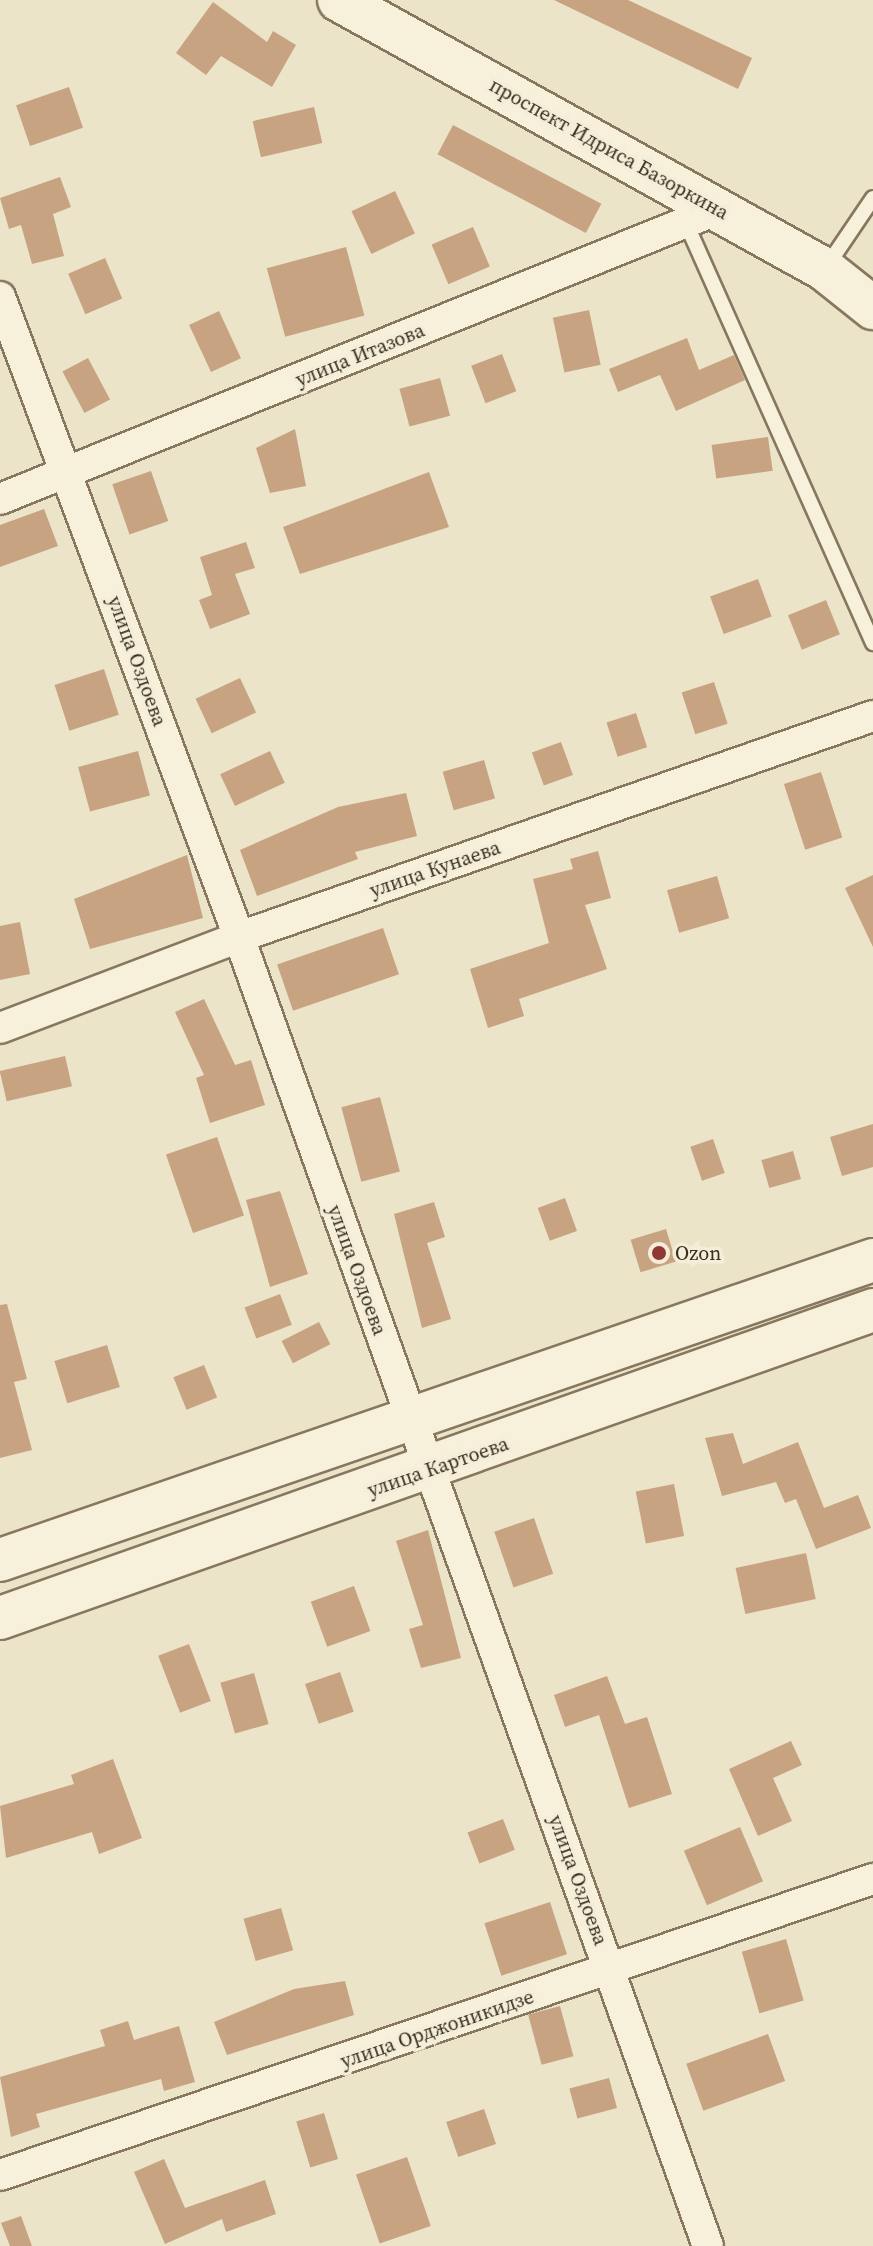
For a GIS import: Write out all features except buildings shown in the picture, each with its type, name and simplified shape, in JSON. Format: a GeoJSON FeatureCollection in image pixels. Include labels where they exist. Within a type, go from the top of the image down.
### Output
{"type":"FeatureCollection","features":[{"type":"Feature","properties":{"kind":"main road","name":"проспект Идриса Базоркина"},"geometry":{"type":"LineString","coordinates":[[339,0],[703,216],[824,269],[873,308]]}},
{"type":"Feature","properties":{"kind":"main road"},"geometry":{"type":"LineString","coordinates":[[0,1560],[873,1260]]}},
{"type":"Feature","properties":{"kind":"main road","name":"улица Картоева"},"geometry":{"type":"LineString","coordinates":[[0,1618],[431,1470],[873,1310]]}},
{"type":"Feature","properties":{"kind":"street","name":"улица Итазова"},"geometry":{"type":"LineString","coordinates":[[0,499],[68,475],[703,216]]}},
{"type":"Feature","properties":{"kind":"street","name":"улица Оздоева"},"geometry":{"type":"LineString","coordinates":[[0,297],[239,937],[708,2246]]}},
{"type":"Feature","properties":{"kind":"street","name":"улица Кунаева"},"geometry":{"type":"LineString","coordinates":[[0,1028],[239,937],[873,716]]}},
{"type":"Feature","properties":{"kind":"street","name":"улица Орджоникидзе"},"geometry":{"type":"LineString","coordinates":[[0,2175],[873,1879]]}},
{"type":"Feature","properties":{"kind":"lane"},"geometry":{"type":"LineString","coordinates":[[824,269],[873,198]]}},
{"type":"Feature","properties":{"kind":"lane"},"geometry":{"type":"LineString","coordinates":[[703,216],[873,643]]}},
{"type":"Feature","properties":{"kind":"place","name":"Ozon"},"geometry":{"type":"Point","coordinates":[659,1253]}}]}
